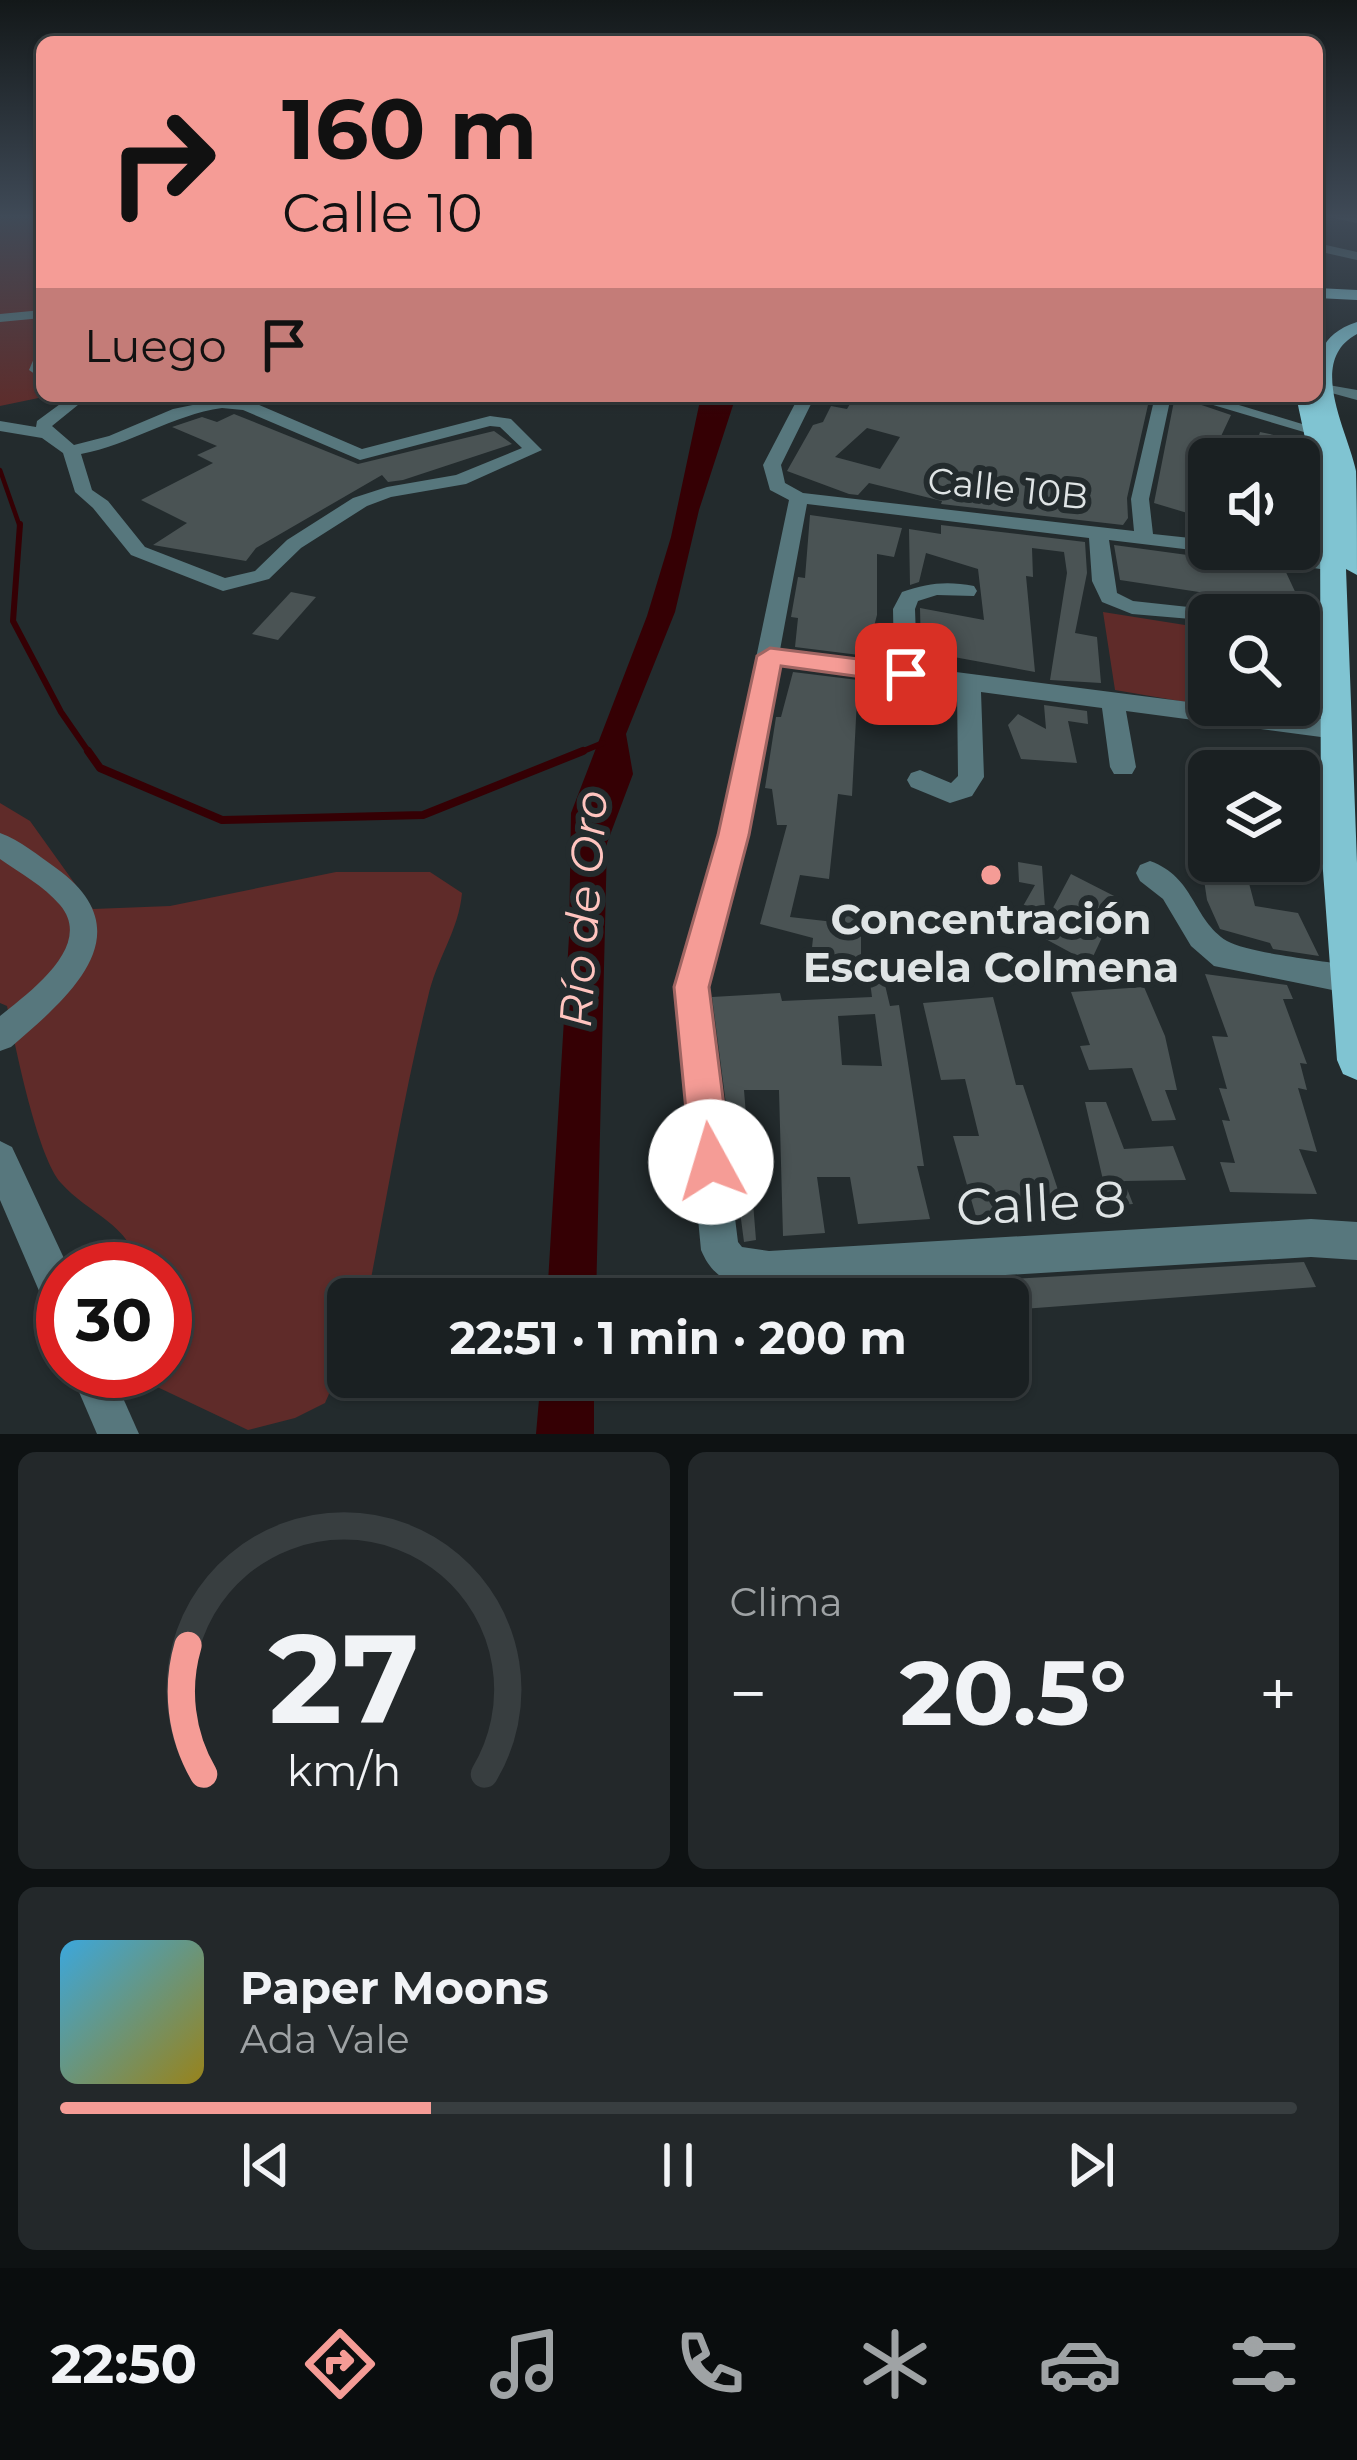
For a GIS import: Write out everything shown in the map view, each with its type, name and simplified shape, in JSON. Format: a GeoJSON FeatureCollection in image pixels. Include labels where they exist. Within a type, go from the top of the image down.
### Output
{"type":"FeatureCollection","features":[{"type":"Feature","properties":{"kind":"main road"},"geometry":{"type":"LineString","coordinates":[[1323,321],[1357,325]]}},
{"type":"Feature","properties":{"kind":"main road"},"geometry":{"type":"LineString","coordinates":[[1323,368],[1337,337],[1357,325]]}},
{"type":"Feature","properties":{"kind":"main road"},"geometry":{"type":"LineString","coordinates":[[1311,402],[1304,427],[1332,508],[1345,566]]}},
{"type":"Feature","properties":{"kind":"main road"},"geometry":{"type":"LineString","coordinates":[[1320,402],[1350,463],[1354,506],[1345,566],[1346,642],[1336,730],[1347,980],[1357,1060]]}},
{"type":"Feature","properties":{"kind":"street"},"geometry":{"type":"LineString","coordinates":[[0,318],[36,315]]}},
{"type":"Feature","properties":{"kind":"street"},"geometry":{"type":"LineString","coordinates":[[1323,392],[1357,394]]}},
{"type":"Feature","properties":{"kind":"street"},"geometry":{"type":"LineString","coordinates":[[47,434],[43,424],[73,402]]}},
{"type":"Feature","properties":{"kind":"street"},"geometry":{"type":"LineString","coordinates":[[0,426],[47,434],[71,451],[84,492],[138,551],[224,585],[262,575],[294,544],[360,502],[387,492],[460,480],[533,450],[505,423],[490,421],[360,455],[246,405],[226,402],[170,414],[98,448],[71,451]]}},
{"type":"Feature","properties":{"kind":"street"},"geometry":{"type":"LineString","coordinates":[[804,402],[772,465],[776,486],[799,498],[770,656],[1188,708]]}},
{"type":"Feature","properties":{"kind":"street"},"geometry":{"type":"LineString","coordinates":[[1144,536],[1140,499],[1162,402]]}},
{"type":"Feature","properties":{"kind":"street"},"geometry":{"type":"LineString","coordinates":[[1213,402],[1304,427]]}},
{"type":"Feature","properties":{"kind":"street"},"geometry":{"type":"LineString","coordinates":[[1252,402],[1304,427]]}},
{"type":"Feature","properties":{"kind":"street","name":"Calle 10B"},"geometry":{"type":"LineString","coordinates":[[799,498],[1188,543]]}},
{"type":"Feature","properties":{"kind":"street"},"geometry":{"type":"LineString","coordinates":[[1098,531],[1109,599],[1125,606],[1188,613]]}},
{"type":"Feature","properties":{"kind":"street"},"geometry":{"type":"LineString","coordinates":[[906,674],[904,609],[909,597],[935,588],[967,591]]}},
{"type":"Feature","properties":{"kind":"street","name":"Calle 8"},"geometry":{"type":"LineString","coordinates":[[770,656],[733,835],[691,987],[720,1250],[731,1265],[769,1270],[1311,1238],[1357,1241]]}},
{"type":"Feature","properties":{"kind":"street"},"geometry":{"type":"LineString","coordinates":[[920,780],[950,793],[963,789],[971,777],[969,682]]}},
{"type":"Feature","properties":{"kind":"street"},"geometry":{"type":"LineString","coordinates":[[1113,701],[1123,767]]}},
{"type":"Feature","properties":{"kind":"street"},"geometry":{"type":"LineString","coordinates":[[1312,726],[1336,730]]}},
{"type":"Feature","properties":{"kind":"street"},"geometry":{"type":"LineString","coordinates":[[0,844],[75,902],[84,950],[46,997],[0,1036]]}},
{"type":"Feature","properties":{"kind":"street"},"geometry":{"type":"LineString","coordinates":[[1150,873],[1177,892],[1196,934],[1225,956],[1347,980]]}},
{"type":"Feature","properties":{"kind":"street"},"geometry":{"type":"LineString","coordinates":[[0,1159],[37,1242]]}},
{"type":"Feature","properties":{"kind":"street"},"geometry":{"type":"LineString","coordinates":[[103,1398],[118,1434]]}},
{"type":"Feature","properties":{"kind":"shaded area"},"geometry":{"type":"Polygon","coordinates":[[[0,284],[36,284],[36,398],[0,406],[0,284]]]}},
{"type":"Feature","properties":{"kind":"shaded area"},"geometry":{"type":"Polygon","coordinates":[[[1103,612],[1185,625],[1188,702],[1115,690],[1103,612]]]}},
{"type":"Feature","properties":{"kind":"shaded area"},"geometry":{"type":"Polygon","coordinates":[[[0,803],[30,821],[93,909],[170,906],[336,872],[430,872],[462,893],[419,1035],[371,1278],[327,1278],[325,1403],[295,1418],[248,1430],[181,1398],[192,1398],[192,1242],[128,1242],[61,1183],[28,1099],[7,1006],[0,1003],[0,803]]]}},
{"type":"Feature","properties":{"kind":"water","name":"Río de Oro"},"geometry":{"type":"Polygon","coordinates":[[[700,402],[734,402],[699,510],[675,612],[626,734],[633,774],[607,843],[597,1278],[548,1278],[569,937],[571,813],[647,616],[671,537],[700,402]]]}},
{"type":"Feature","properties":{"kind":"water"},"geometry":{"type":"Polygon","coordinates":[[[539,1398],[594,1398],[594,1434],[536,1434],[539,1398]]]}},
{"type":"Feature","properties":{"kind":"building"},"geometry":{"type":"Polygon","coordinates":[[[851,402],[1149,402],[1123,525],[941,504],[869,483],[858,495],[849,494],[787,471],[813,425],[823,422],[831,406],[847,409],[851,402]],[[867,428],[835,457],[880,469],[900,437],[867,428]]]}},
{"type":"Feature","properties":{"kind":"building"},"geometry":{"type":"Polygon","coordinates":[[[1174,402],[1193,402],[1231,415],[1220,438],[1188,438],[1188,513],[1154,503],[1174,402]]]}},
{"type":"Feature","properties":{"kind":"building"},"geometry":{"type":"Polygon","coordinates":[[[234,414],[358,464],[494,431],[512,444],[403,480],[388,482],[382,475],[256,548],[246,561],[153,545],[187,523],[141,500],[213,463],[197,455],[217,446],[172,427],[202,417],[217,422],[234,414]]]}},
{"type":"Feature","properties":{"kind":"building"},"geometry":{"type":"Polygon","coordinates":[[[810,515],[902,528],[894,557],[877,554],[877,615],[872,634],[860,632],[859,655],[795,647],[798,618],[791,617],[798,577],[805,578],[810,515]]]}},
{"type":"Feature","properties":{"kind":"building"},"geometry":{"type":"Polygon","coordinates":[[[941,525],[1085,542],[1087,573],[1075,633],[1097,637],[1101,683],[1050,680],[1067,573],[1064,552],[1032,548],[1033,577],[1026,576],[1035,672],[921,651],[920,608],[984,620],[978,569],[926,553],[919,582],[910,585],[909,529],[941,534],[941,525]]]}},
{"type":"Feature","properties":{"kind":"building"},"geometry":{"type":"Polygon","coordinates":[[[1114,545],[1188,555],[1188,570],[1285,570],[1296,594],[1212,594],[1120,580],[1114,545]]]}},
{"type":"Feature","properties":{"kind":"building"},"geometry":{"type":"Polygon","coordinates":[[[291,592],[316,597],[278,640],[252,634],[291,592]]]}},
{"type":"Feature","properties":{"kind":"building"},"geometry":{"type":"Polygon","coordinates":[[[793,672],[858,680],[852,796],[838,794],[829,879],[800,875],[790,917],[834,922],[834,908],[861,911],[861,965],[811,957],[813,938],[760,924],[787,825],[777,825],[772,789],[765,788],[776,717],[781,717],[793,672]]]}},
{"type":"Feature","properties":{"kind":"building"},"geometry":{"type":"Polygon","coordinates":[[[1044,705],[1087,711],[1088,724],[1068,721],[1077,763],[1021,759],[1008,725],[1018,714],[1046,729],[1044,705]]]}},
{"type":"Feature","properties":{"kind":"building"},"geometry":{"type":"Polygon","coordinates":[[[1018,862],[1042,866],[1046,921],[1071,874],[1120,899],[1090,963],[1014,922],[1035,885],[1019,882],[1018,862]]]}},
{"type":"Feature","properties":{"kind":"building"},"geometry":{"type":"Polygon","coordinates":[[[1204,882],[1249,882],[1255,906],[1298,913],[1319,956],[1273,949],[1270,943],[1220,929],[1204,882]]]}},
{"type":"Feature","properties":{"kind":"building"},"geometry":{"type":"Polygon","coordinates":[[[880,964],[890,1006],[899,1005],[924,1166],[917,1166],[930,1219],[858,1224],[850,1177],[817,1177],[825,1233],[783,1236],[779,1090],[744,1090],[756,1240],[744,1242],[712,997],[780,993],[782,1001],[872,997],[868,967],[880,964]],[[875,1014],[838,1016],[842,1065],[882,1066],[875,1014]]]}},
{"type":"Feature","properties":{"kind":"building"},"geometry":{"type":"Polygon","coordinates":[[[1205,974],[1287,985],[1293,999],[1283,999],[1307,1064],[1300,1063],[1307,1090],[1298,1088],[1317,1152],[1299,1149],[1317,1194],[1230,1192],[1220,1162],[1235,1163],[1222,1120],[1230,1121],[1219,1088],[1227,1089],[1212,1036],[1228,1037],[1205,974]]]}},
{"type":"Feature","properties":{"kind":"building"},"geometry":{"type":"Polygon","coordinates":[[[1144,987],[1165,1036],[1177,1090],[1165,1090],[1176,1120],[1152,1121],[1132,1068],[1089,1070],[1080,1046],[1090,1045],[1071,992],[1144,987]]]}},
{"type":"Feature","properties":{"kind":"building"},"geometry":{"type":"Polygon","coordinates":[[[993,997],[1016,1085],[1023,1085],[1066,1214],[979,1227],[953,1136],[979,1136],[965,1079],[941,1080],[923,1003],[993,997]]]}},
{"type":"Feature","properties":{"kind":"building"},"geometry":{"type":"Polygon","coordinates":[[[1085,1102],[1106,1102],[1124,1149],[1173,1146],[1186,1180],[1124,1181],[1133,1204],[1109,1206],[1085,1102]]]}},
{"type":"Feature","properties":{"kind":"building"},"geometry":{"type":"Polygon","coordinates":[[[1304,1262],[1316,1287],[1029,1308],[1029,1278],[1304,1262]]]}},
{"type":"Feature","properties":{"kind":"waterway"},"geometry":{"type":"LineString","coordinates":[[0,470],[20,526]]}},
{"type":"Feature","properties":{"kind":"waterway"},"geometry":{"type":"LineString","coordinates":[[20,526],[13,621],[61,712],[90,754]]}},
{"type":"Feature","properties":{"kind":"waterway"},"geometry":{"type":"LineString","coordinates":[[576,754],[603,743]]}},
{"type":"Feature","properties":{"kind":"waterway"},"geometry":{"type":"LineString","coordinates":[[88,751],[100,768],[222,820],[423,815],[583,751]]}},
{"type":"Feature","properties":{"kind":"place","name":"Concentración Escuela Colmena"},"geometry":{"type":"Point","coordinates":[991,875]}},
{"type":"Feature","properties":{"kind":"route"},"geometry":{"type":"LineString","coordinates":[[711,1162],[691,987],[733,835],[770,656],[906,674]]}}]}
